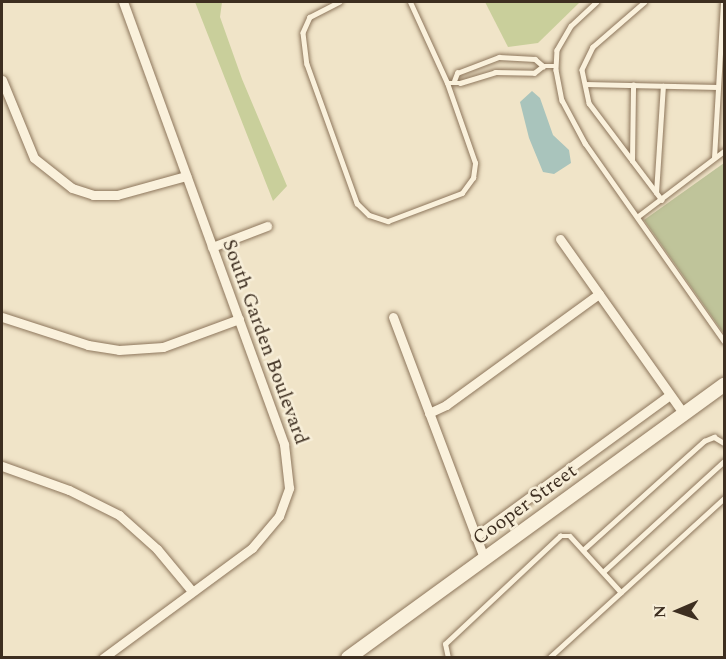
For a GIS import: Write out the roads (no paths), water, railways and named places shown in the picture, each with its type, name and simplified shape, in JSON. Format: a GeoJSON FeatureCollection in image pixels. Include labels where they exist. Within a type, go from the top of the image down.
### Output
{"type":"FeatureCollection","features":[{"type":"Feature","properties":{"kind":"street","name":"South Garden Boulevard"},"geometry":{"type":"LineString","coordinates":[[103,657],[252,548],[273,525],[288,498],[284,444],[123,2]]}},
{"type":"Feature","properties":{"kind":"street"},"geometry":{"type":"LineString","coordinates":[[2,81],[4,98],[34,158],[72,188],[93,195],[117,195],[186,176]]}},
{"type":"Feature","properties":{"kind":"street"},"geometry":{"type":"LineString","coordinates":[[212,247],[267,226]]}},
{"type":"Feature","properties":{"kind":"street"},"geometry":{"type":"LineString","coordinates":[[560,239],[684,414]]}},
{"type":"Feature","properties":{"kind":"street"},"geometry":{"type":"LineString","coordinates":[[429,413],[446,405],[599,294]]}},
{"type":"Feature","properties":{"kind":"street"},"geometry":{"type":"LineString","coordinates":[[2,317],[88,345],[119,350],[163,347],[238,319]]}},
{"type":"Feature","properties":{"kind":"street"},"geometry":{"type":"LineString","coordinates":[[393,317],[484,558]]}},
{"type":"Feature","properties":{"kind":"street","name":"Cooper Street"},"geometry":{"type":"LineString","coordinates":[[348,657],[724,385]]}},
{"type":"Feature","properties":{"kind":"street"},"geometry":{"type":"LineString","coordinates":[[475,537],[670,395]]}},
{"type":"Feature","properties":{"kind":"street"},"geometry":{"type":"LineString","coordinates":[[2,466],[69,490],[120,515],[158,549],[192,591]]}},
{"type":"Feature","properties":{"kind":"lane"},"geometry":{"type":"LineString","coordinates":[[340,2],[310,17],[303,33],[307,64],[353,192],[369,215],[388,221],[462,193],[473,178],[475,164],[447,83],[410,2]]}},
{"type":"Feature","properties":{"kind":"lane"},"geometry":{"type":"LineString","coordinates":[[597,2],[571,26],[557,50],[556,66],[562,100],[585,143],[724,341]]}},
{"type":"Feature","properties":{"kind":"lane"},"geometry":{"type":"LineString","coordinates":[[645,2],[593,46],[582,70],[589,103],[662,200]]}},
{"type":"Feature","properties":{"kind":"lane"},"geometry":{"type":"LineString","coordinates":[[714,158],[723,4]]}},
{"type":"Feature","properties":{"kind":"lane"},"geometry":{"type":"LineString","coordinates":[[454,81],[457,73],[500,57],[535,59],[543,66]]}},
{"type":"Feature","properties":{"kind":"lane"},"geometry":{"type":"LineString","coordinates":[[447,83],[454,81],[460,83],[507,70],[534,72],[543,66],[556,66]]}},
{"type":"Feature","properties":{"kind":"lane"},"geometry":{"type":"LineString","coordinates":[[585,84],[718,87]]}},
{"type":"Feature","properties":{"kind":"lane"},"geometry":{"type":"LineString","coordinates":[[632,161],[633,85]]}},
{"type":"Feature","properties":{"kind":"lane"},"geometry":{"type":"LineString","coordinates":[[656,193],[663,86]]}},
{"type":"Feature","properties":{"kind":"lane"},"geometry":{"type":"LineString","coordinates":[[637,217],[724,151]]}},
{"type":"Feature","properties":{"kind":"lane"},"geometry":{"type":"LineString","coordinates":[[583,550],[704,441],[714,437],[724,443]]}},
{"type":"Feature","properties":{"kind":"lane"},"geometry":{"type":"LineString","coordinates":[[603,572],[724,461]]}},
{"type":"Feature","properties":{"kind":"lane"},"geometry":{"type":"LineString","coordinates":[[549,657],[724,498]]}},
{"type":"Feature","properties":{"kind":"lane"},"geometry":{"type":"LineString","coordinates":[[448,657],[445,644],[557,538],[570,536],[621,592]]}},
{"type":"Feature","properties":{"kind":"water"},"geometry":{"type":"Polygon","coordinates":[[[532,91],[540,98],[553,135],[569,150],[571,163],[554,174],[543,172],[529,138],[520,102],[532,91]]]}}]}
